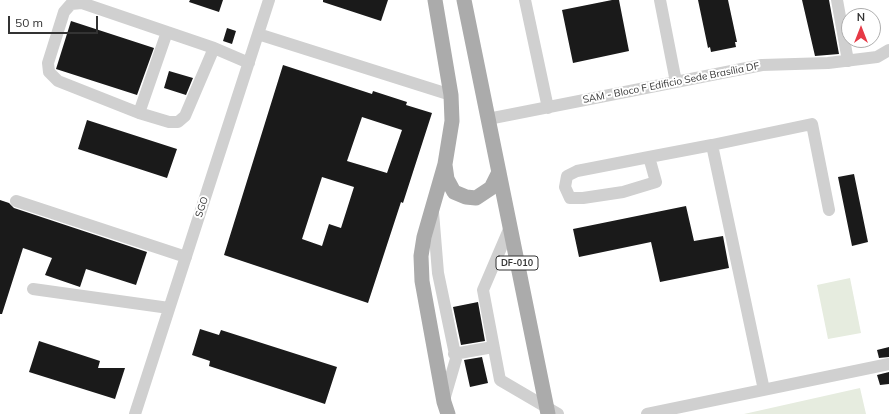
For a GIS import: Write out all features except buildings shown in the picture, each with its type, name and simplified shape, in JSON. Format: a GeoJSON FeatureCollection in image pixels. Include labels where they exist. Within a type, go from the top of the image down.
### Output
{"type":"FeatureCollection","features":[{"type":"Feature","properties":{"kind":"main road"},"geometry":{"type":"LineString","coordinates":[[435,0],[451,95],[452,121],[445,164],[424,237],[422,250],[422,281],[446,408]]}},
{"type":"Feature","properties":{"kind":"main road","name":"DF-010"},"geometry":{"type":"LineString","coordinates":[[464,0],[510,227],[550,411]]}},
{"type":"Feature","properties":{"kind":"main road"},"geometry":{"type":"LineString","coordinates":[[445,164],[447,179],[454,192],[466,197],[476,198],[491,188],[499,172]]}},
{"type":"Feature","properties":{"kind":"lane","name":"SGO"},"geometry":{"type":"LineString","coordinates":[[135,414],[269,0]]}},
{"type":"Feature","properties":{"kind":"lane"},"geometry":{"type":"LineString","coordinates":[[525,0],[548,108]]}},
{"type":"Feature","properties":{"kind":"lane"},"geometry":{"type":"LineString","coordinates":[[660,0],[676,82]]}},
{"type":"Feature","properties":{"kind":"lane"},"geometry":{"type":"LineString","coordinates":[[837,0],[848,61]]}},
{"type":"Feature","properties":{"kind":"lane"},"geometry":{"type":"LineString","coordinates":[[214,48],[185,116],[178,122],[168,122],[58,81],[49,72],[48,63],[64,12],[71,4],[82,3],[214,48],[249,62]]}},
{"type":"Feature","properties":{"kind":"lane"},"geometry":{"type":"LineString","coordinates":[[139,112],[167,32]]}},
{"type":"Feature","properties":{"kind":"lane"},"geometry":{"type":"LineString","coordinates":[[258,34],[451,95]]}},
{"type":"Feature","properties":{"kind":"lane","name":"SAM - Bloco F Edificio Sede Brasília DF"},"geometry":{"type":"LineString","coordinates":[[488,119],[762,65],[848,61],[877,57],[889,50]]}},
{"type":"Feature","properties":{"kind":"lane"},"geometry":{"type":"LineString","coordinates":[[649,157],[656,182],[623,192],[583,198],[570,198],[565,188],[567,176],[577,171],[812,124],[829,210]]}},
{"type":"Feature","properties":{"kind":"lane"},"geometry":{"type":"LineString","coordinates":[[712,145],[764,390]]}},
{"type":"Feature","properties":{"kind":"lane"},"geometry":{"type":"LineString","coordinates":[[16,201],[186,257]]}},
{"type":"Feature","properties":{"kind":"lane"},"geometry":{"type":"LineString","coordinates":[[433,210],[438,273],[456,359],[446,408]]}},
{"type":"Feature","properties":{"kind":"lane"},"geometry":{"type":"LineString","coordinates":[[510,227],[483,290],[500,380],[550,411]]}},
{"type":"Feature","properties":{"kind":"lane"},"geometry":{"type":"LineString","coordinates":[[33,289],[169,308]]}},
{"type":"Feature","properties":{"kind":"lane"},"geometry":{"type":"LineString","coordinates":[[454,354],[493,347]]}},
{"type":"Feature","properties":{"kind":"lane"},"geometry":{"type":"LineString","coordinates":[[647,414],[889,364]]}},
{"type":"Feature","properties":{"kind":"shaded area"},"geometry":{"type":"Polygon","coordinates":[[[850,278],[861,333],[828,339],[817,285],[850,278]]]}},
{"type":"Feature","properties":{"kind":"shaded area"},"geometry":{"type":"Polygon","coordinates":[[[860,388],[866,414],[744,414],[860,388]]]}}]}
